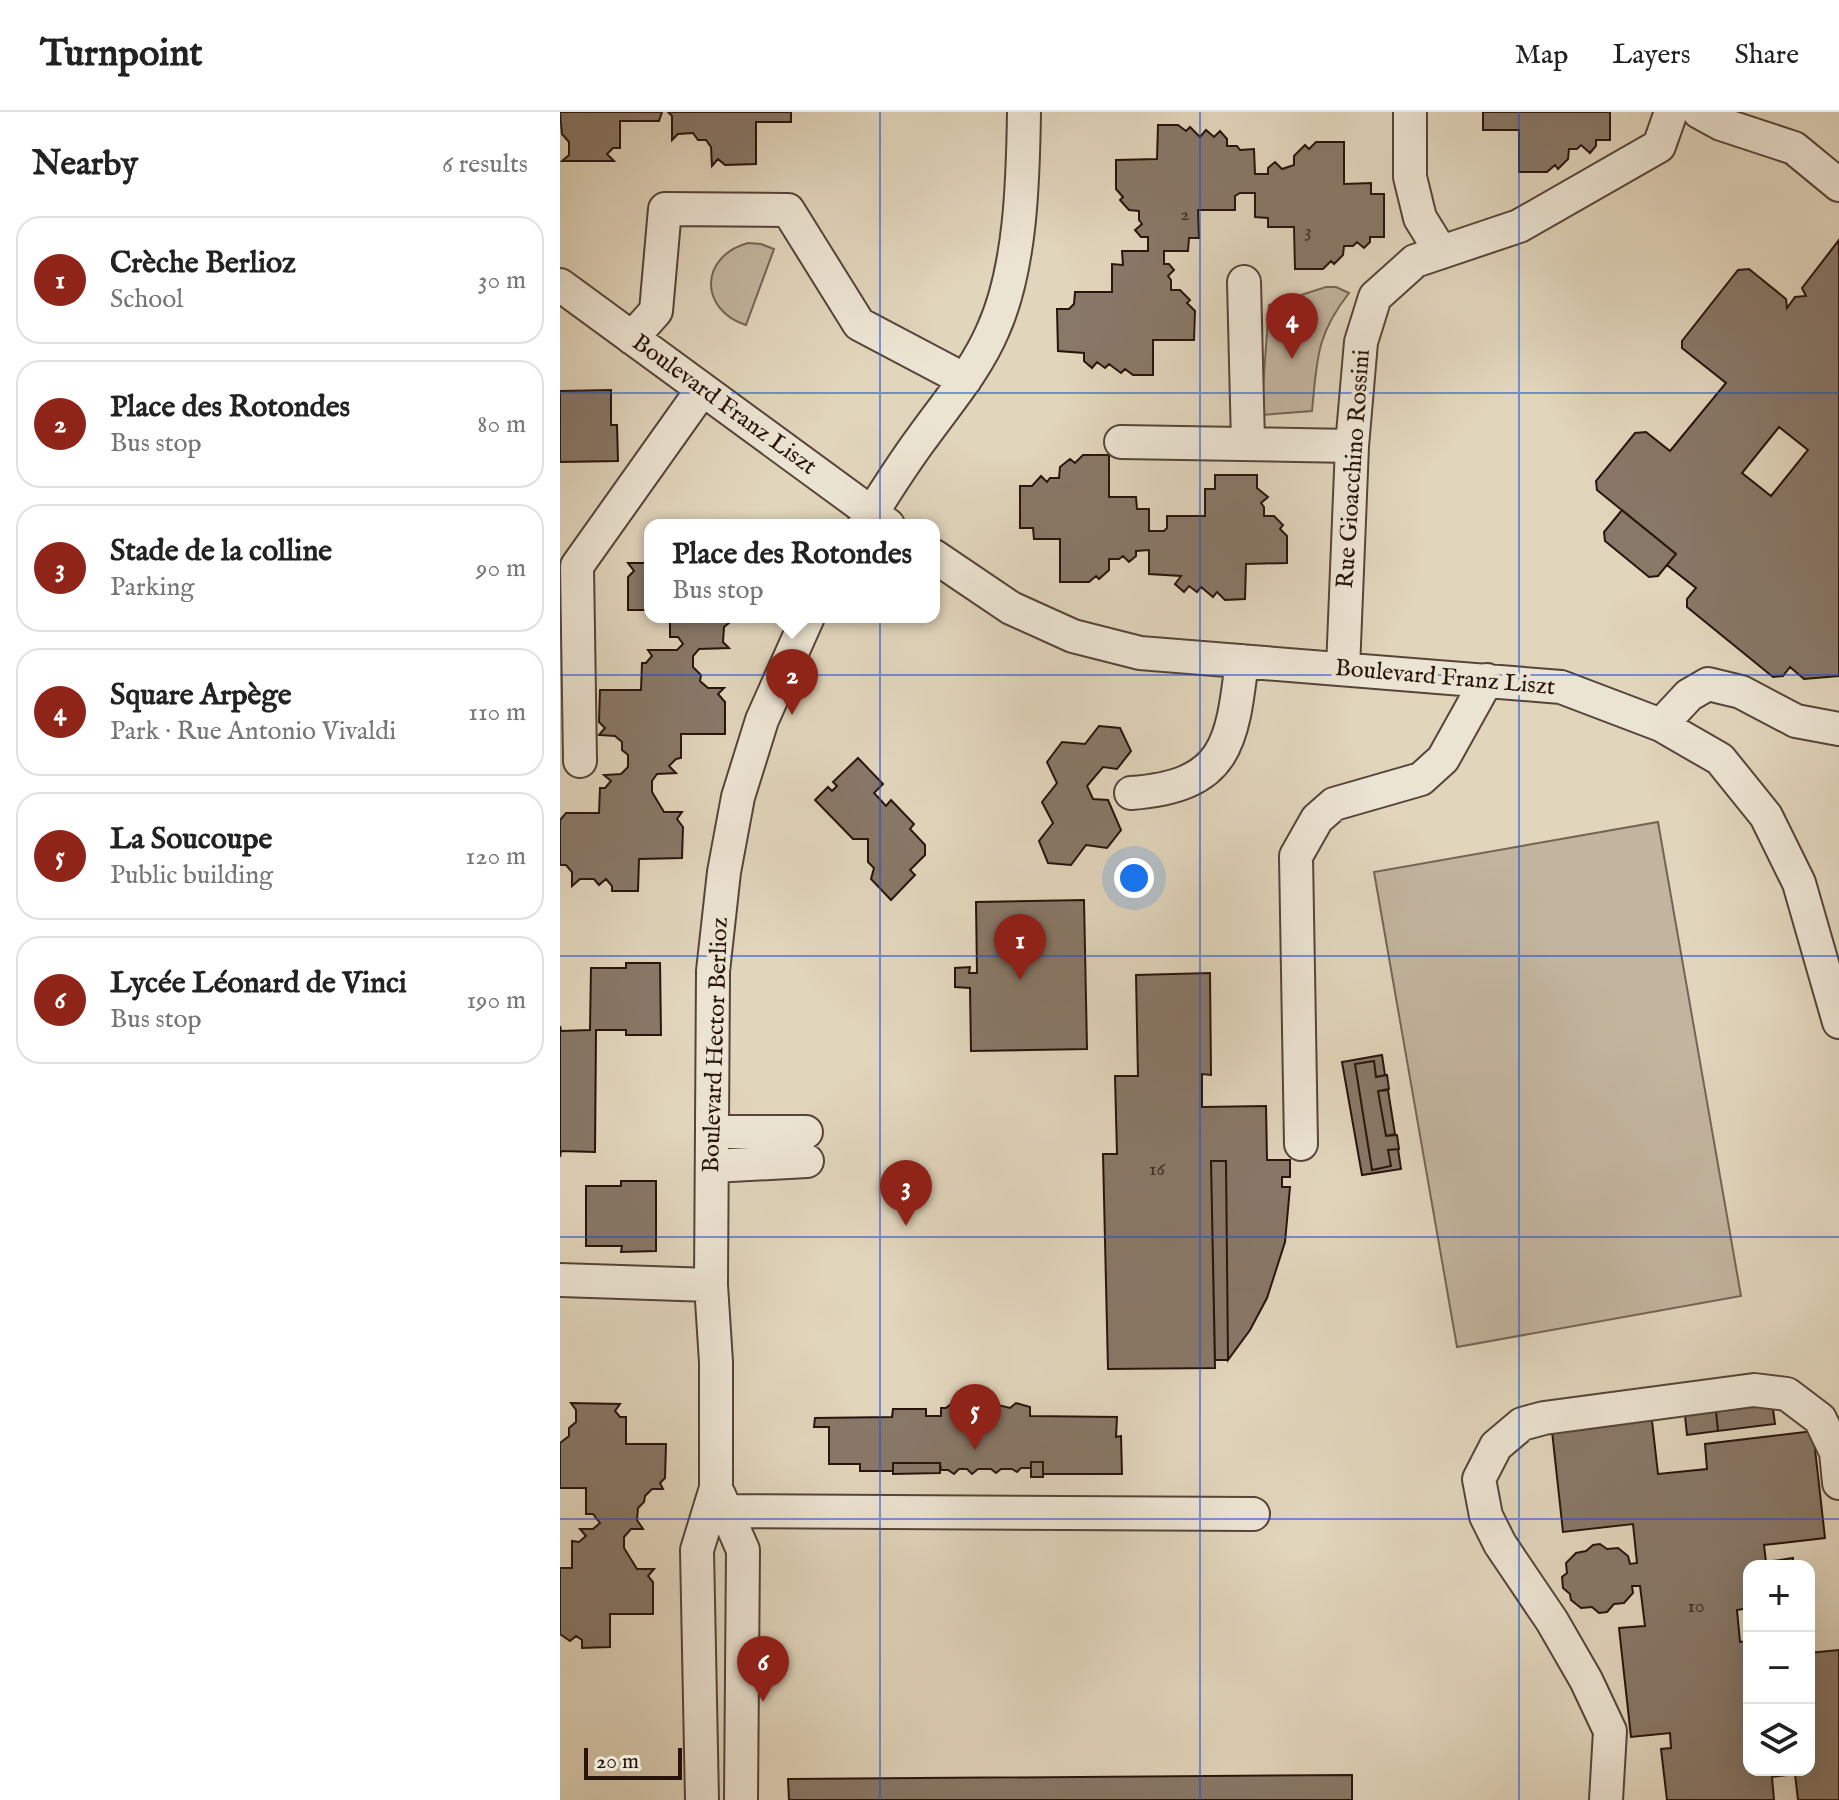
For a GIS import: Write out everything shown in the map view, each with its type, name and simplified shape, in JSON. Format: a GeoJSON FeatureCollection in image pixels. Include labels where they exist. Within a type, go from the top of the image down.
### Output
{"type":"FeatureCollection","features":[{"type":"Feature","properties":{"kind":"street"},"geometry":{"type":"LineString","coordinates":[[875,519],[920,440],[965,380],[993,330],[1015,248],[1024,112]]}},
{"type":"Feature","properties":{"kind":"street"},"geometry":{"type":"LineString","coordinates":[[1410,112],[1410,177],[1420,218],[1441,252]]}},
{"type":"Feature","properties":{"kind":"street","name":"Rue Gioacchino Rossini"},"geometry":{"type":"LineString","coordinates":[[1343,669],[1352,446],[1361,342],[1375,297],[1415,261],[1519,226],[1659,146],[1671,112]]}},
{"type":"Feature","properties":{"kind":"street"},"geometry":{"type":"LineString","coordinates":[[1699,112],[1721,124],[1794,148],[1839,185]]}},
{"type":"Feature","properties":{"kind":"street"},"geometry":{"type":"LineString","coordinates":[[632,338],[656,311],[665,209],[788,210],[859,324],[965,380]]}},
{"type":"Feature","properties":{"kind":"street"},"geometry":{"type":"LineString","coordinates":[[1244,282],[1248,442]]}},
{"type":"Feature","properties":{"kind":"street","name":"Boulevard Franz Liszt"},"geometry":{"type":"LineString","coordinates":[[560,285],[871,519]]}},
{"type":"Feature","properties":{"kind":"street"},"geometry":{"type":"LineString","coordinates":[[580,761],[577,566],[702,390]]}},
{"type":"Feature","properties":{"kind":"street"},"geometry":{"type":"LineString","coordinates":[[1121,442],[1352,446]]}},
{"type":"Feature","properties":{"kind":"street","name":"Boulevard Franz Liszt"},"geometry":{"type":"LineString","coordinates":[[940,560],[1011,608],[1073,636],[1140,653],[1561,687],[1661,725],[1720,759],[1766,816],[1799,883],[1839,1022]]}},
{"type":"Feature","properties":{"kind":"street","name":"Boulevard Hector Berlioz"},"geometry":{"type":"LineString","coordinates":[[741,1800],[743,1550],[721,1500],[711,1285],[713,971],[724,872],[738,797],[762,720],[805,623]]}},
{"type":"Feature","properties":{"kind":"street"},"geometry":{"type":"LineString","coordinates":[[1131,793],[1161,791],[1196,779],[1224,751],[1236,715],[1242,661]]}},
{"type":"Feature","properties":{"kind":"street"},"geometry":{"type":"LineString","coordinates":[[1301,1144],[1296,856],[1317,819],[1334,804],[1421,779],[1443,759],[1487,680]]}},
{"type":"Feature","properties":{"kind":"street"},"geometry":{"type":"LineString","coordinates":[[1661,725],[1689,695],[1708,684],[1741,692],[1796,721],[1839,729]]}},
{"type":"Feature","properties":{"kind":"street"},"geometry":{"type":"LineString","coordinates":[[712,1132],[806,1147],[712,1166]]}},
{"type":"Feature","properties":{"kind":"street"},"geometry":{"type":"LineString","coordinates":[[560,1280],[711,1285]]}},
{"type":"Feature","properties":{"kind":"street"},"geometry":{"type":"LineString","coordinates":[[1606,1800],[1610,1731],[1552,1621],[1500,1544],[1486,1516],[1479,1479],[1496,1446],[1522,1424],[1544,1418],[1754,1390],[1787,1394],[1820,1419],[1836,1452],[1839,1483]]}},
{"type":"Feature","properties":{"kind":"street"},"geometry":{"type":"LineString","coordinates":[[721,1500],[813,1509],[1253,1514]]}},
{"type":"Feature","properties":{"kind":"street","name":"Boulevard Hector Berlioz"},"geometry":{"type":"LineString","coordinates":[[702,1800],[697,1550],[721,1500]]}},
{"type":"Feature","properties":{"kind":"shaded area"},"geometry":{"type":"Polygon","coordinates":[[[748,243],[774,249],[746,325],[719,307],[711,283],[721,259],[748,243]]]}},
{"type":"Feature","properties":{"kind":"shaded area"},"geometry":{"type":"Polygon","coordinates":[[[1326,287],[1336,287],[1349,293],[1324,335],[1317,362],[1312,411],[1261,415],[1269,305],[1326,287]]]}},
{"type":"Feature","properties":{"kind":"shaded area"},"geometry":{"type":"Polygon","coordinates":[[[1658,822],[1741,1296],[1457,1347],[1374,872],[1658,822]]]}},
{"type":"Feature","properties":{"kind":"building"},"geometry":{"type":"Polygon","coordinates":[[[560,112],[662,112],[659,121],[620,121],[620,148],[613,148],[607,154],[614,161],[562,161],[569,155],[569,142],[562,134],[560,112]]]}},
{"type":"Feature","properties":{"kind":"building"},"geometry":{"type":"Polygon","coordinates":[[[668,112],[791,112],[791,122],[756,122],[756,164],[725,165],[718,159],[712,166],[711,147],[706,140],[698,140],[693,133],[678,134],[672,140],[672,116],[668,112]]]}},
{"type":"Feature","properties":{"kind":"building"},"geometry":{"type":"Polygon","coordinates":[[[1483,112],[1610,112],[1610,140],[1596,140],[1596,146],[1590,153],[1581,145],[1577,149],[1569,149],[1568,159],[1558,169],[1555,165],[1547,172],[1519,172],[1519,130],[1483,130],[1483,112]]]}},
{"type":"Feature","properties":{"kind":"building"},"geometry":{"type":"Polygon","coordinates":[[[1158,125],[1178,125],[1186,131],[1190,127],[1200,137],[1206,130],[1214,137],[1220,131],[1227,139],[1227,146],[1237,146],[1240,150],[1254,149],[1255,174],[1268,174],[1268,168],[1275,162],[1282,169],[1294,165],[1294,156],[1305,145],[1309,149],[1316,142],[1344,142],[1344,184],[1371,183],[1371,194],[1384,194],[1384,237],[1370,237],[1364,248],[1357,242],[1353,246],[1344,246],[1343,255],[1323,269],[1295,269],[1294,227],[1268,227],[1268,218],[1255,217],[1255,193],[1235,196],[1235,210],[1198,210],[1199,238],[1189,238],[1188,251],[1164,251],[1164,264],[1169,264],[1174,270],[1168,276],[1171,290],[1180,290],[1195,311],[1194,340],[1153,340],[1153,375],[1133,375],[1125,369],[1121,373],[1109,364],[1105,368],[1097,362],[1092,368],[1084,361],[1084,353],[1058,351],[1057,309],[1069,309],[1074,304],[1075,292],[1112,292],[1112,264],[1123,265],[1122,251],[1148,251],[1148,237],[1141,237],[1135,230],[1142,224],[1139,211],[1129,210],[1116,189],[1116,160],[1157,159],[1158,125]]]}},
{"type":"Feature","properties":{"kind":"building"},"geometry":{"type":"Polygon","coordinates":[[[1839,240],[1839,676],[1804,679],[1790,667],[1783,676],[1773,677],[1687,607],[1687,599],[1696,588],[1667,565],[1676,554],[1597,490],[1596,481],[1635,433],[1646,432],[1670,451],[1726,383],[1682,348],[1682,341],[1738,270],[1749,269],[1786,299],[1787,308],[1795,297],[1806,296],[1802,288],[1839,240]],[[1779,427],[1742,473],[1771,496],[1808,450],[1779,427]]]}},
{"type":"Feature","properties":{"kind":"building"},"geometry":{"type":"Polygon","coordinates":[[[611,390],[611,425],[617,425],[618,461],[560,462],[560,391],[611,390]]]}},
{"type":"Feature","properties":{"kind":"building"},"geometry":{"type":"Polygon","coordinates":[[[1083,455],[1109,455],[1109,497],[1136,497],[1137,509],[1149,509],[1149,531],[1164,531],[1167,516],[1205,516],[1205,489],[1215,489],[1215,475],[1257,475],[1257,488],[1268,497],[1261,503],[1264,516],[1274,516],[1283,525],[1280,529],[1287,536],[1287,563],[1246,564],[1245,599],[1225,600],[1217,592],[1213,597],[1201,587],[1197,592],[1189,586],[1184,592],[1175,584],[1181,576],[1149,574],[1149,550],[1136,551],[1136,556],[1129,562],[1123,556],[1109,559],[1109,570],[1099,579],[1096,576],[1089,582],[1060,582],[1060,539],[1034,539],[1033,528],[1020,528],[1020,486],[1032,486],[1041,476],[1047,482],[1050,478],[1059,478],[1060,467],[1070,459],[1075,463],[1083,455]]]}},
{"type":"Feature","properties":{"kind":"building"},"geometry":{"type":"Polygon","coordinates":[[[1622,510],[1676,554],[1658,576],[1649,577],[1605,541],[1604,532],[1622,510]]]}},
{"type":"Feature","properties":{"kind":"building"},"geometry":{"type":"Polygon","coordinates":[[[628,563],[644,563],[644,610],[628,610],[628,577],[634,571],[628,563]]]}},
{"type":"Feature","properties":{"kind":"building"},"geometry":{"type":"Polygon","coordinates":[[[670,623],[729,623],[724,627],[723,642],[729,648],[699,649],[693,656],[693,667],[701,675],[700,681],[708,688],[724,688],[718,694],[725,702],[725,734],[681,734],[681,758],[669,766],[676,773],[657,774],[652,781],[652,792],[664,812],[682,812],[677,819],[683,827],[682,858],[639,859],[638,891],[612,891],[606,879],[599,885],[594,879],[580,879],[572,886],[572,872],[566,865],[560,865],[560,820],[566,813],[599,813],[600,788],[605,788],[611,781],[604,775],[621,774],[628,767],[628,755],[622,750],[622,742],[615,736],[599,735],[605,728],[599,722],[600,690],[641,690],[642,663],[652,656],[648,650],[677,650],[683,644],[678,637],[670,637],[670,623]]]}},
{"type":"Feature","properties":{"kind":"building"},"geometry":{"type":"Polygon","coordinates":[[[1099,726],[1120,728],[1131,751],[1117,769],[1103,767],[1087,786],[1093,799],[1108,800],[1121,830],[1107,848],[1086,845],[1071,865],[1048,863],[1039,841],[1053,823],[1042,802],[1057,783],[1047,762],[1062,742],[1085,744],[1099,726]]]}},
{"type":"Feature","properties":{"kind":"building"},"geometry":{"type":"Polygon","coordinates":[[[858,758],[883,784],[874,793],[886,806],[891,800],[914,824],[910,829],[925,845],[925,855],[910,870],[915,875],[891,900],[871,879],[874,868],[868,862],[868,839],[853,839],[815,800],[828,787],[832,791],[837,786],[833,782],[858,758]]]}},
{"type":"Feature","properties":{"kind":"building"},"geometry":{"type":"Polygon","coordinates":[[[1084,900],[1087,1049],[971,1051],[970,988],[955,987],[955,968],[970,967],[969,973],[977,973],[976,902],[1084,900]]]}},
{"type":"Feature","properties":{"kind":"building"},"geometry":{"type":"Polygon","coordinates":[[[626,963],[660,963],[661,1035],[626,1035],[626,1030],[596,1030],[595,1152],[561,1151],[560,1157],[560,1026],[561,1031],[590,1030],[591,968],[626,968],[626,963]]]}},
{"type":"Feature","properties":{"kind":"building"},"geometry":{"type":"Polygon","coordinates":[[[1210,973],[1211,1075],[1202,1074],[1202,1107],[1266,1106],[1267,1160],[1290,1160],[1290,1177],[1282,1177],[1282,1187],[1290,1187],[1285,1242],[1267,1298],[1250,1330],[1228,1360],[1226,1161],[1211,1161],[1215,1368],[1108,1369],[1103,1154],[1117,1154],[1115,1076],[1138,1076],[1136,975],[1210,973]]]}},
{"type":"Feature","properties":{"kind":"building"},"geometry":{"type":"Polygon","coordinates":[[[1382,1055],[1385,1075],[1376,1077],[1374,1061],[1355,1064],[1372,1170],[1391,1166],[1388,1150],[1398,1149],[1401,1169],[1362,1175],[1342,1062],[1382,1055]]]}},
{"type":"Feature","properties":{"kind":"building"},"geometry":{"type":"Polygon","coordinates":[[[1374,1061],[1376,1077],[1387,1075],[1389,1089],[1378,1091],[1386,1136],[1397,1135],[1399,1149],[1388,1150],[1391,1166],[1372,1170],[1355,1064],[1374,1061]]]}},
{"type":"Feature","properties":{"kind":"building"},"geometry":{"type":"Polygon","coordinates":[[[1388,1090],[1395,1134],[1386,1136],[1378,1091],[1388,1090]]]}},
{"type":"Feature","properties":{"kind":"building"},"geometry":{"type":"Polygon","coordinates":[[[1211,1161],[1226,1161],[1228,1360],[1215,1360],[1211,1161]]]}},
{"type":"Feature","properties":{"kind":"building"},"geometry":{"type":"Polygon","coordinates":[[[621,1181],[656,1181],[656,1251],[621,1252],[622,1246],[586,1246],[586,1186],[621,1186],[621,1181]]]}},
{"type":"Feature","properties":{"kind":"building"},"geometry":{"type":"Polygon","coordinates":[[[1771,1395],[1775,1424],[1718,1431],[1715,1402],[1771,1395]]]}},
{"type":"Feature","properties":{"kind":"building"},"geometry":{"type":"Polygon","coordinates":[[[1715,1402],[1718,1431],[1687,1435],[1684,1406],[1715,1402]]]}},
{"type":"Feature","properties":{"kind":"building"},"geometry":{"type":"Polygon","coordinates":[[[571,1403],[620,1404],[615,1411],[620,1417],[626,1417],[626,1444],[666,1444],[665,1478],[660,1483],[663,1489],[652,1489],[638,1508],[637,1520],[643,1529],[631,1529],[624,1537],[624,1548],[637,1569],[654,1569],[648,1576],[653,1582],[653,1614],[610,1614],[610,1647],[582,1648],[582,1640],[576,1636],[570,1641],[560,1634],[560,1568],[572,1568],[572,1541],[579,1542],[586,1536],[580,1529],[593,1529],[600,1523],[593,1514],[586,1514],[586,1488],[560,1488],[560,1443],[569,1436],[569,1428],[576,1422],[576,1410],[571,1403]]]}},
{"type":"Feature","properties":{"kind":"building"},"geometry":{"type":"Polygon","coordinates":[[[952,1403],[959,1408],[969,1408],[974,1404],[989,1408],[994,1404],[1010,1408],[1016,1403],[1030,1407],[1030,1416],[1117,1417],[1116,1437],[1121,1436],[1122,1474],[1043,1474],[1043,1462],[1031,1462],[1031,1468],[1021,1468],[1017,1472],[1001,1469],[996,1473],[991,1469],[978,1469],[972,1474],[967,1469],[959,1469],[954,1474],[941,1470],[940,1463],[893,1463],[893,1471],[860,1471],[860,1464],[829,1464],[829,1427],[814,1427],[815,1418],[892,1417],[893,1409],[926,1409],[926,1416],[941,1416],[941,1408],[952,1403]]]}},
{"type":"Feature","properties":{"kind":"building"},"geometry":{"type":"Polygon","coordinates":[[[1651,1412],[1658,1474],[1707,1469],[1705,1444],[1813,1431],[1825,1538],[1764,1545],[1766,1560],[1743,1560],[1743,1609],[1737,1610],[1740,1642],[1743,1642],[1743,1776],[1780,1776],[1772,1777],[1774,1800],[1667,1800],[1661,1749],[1671,1748],[1670,1733],[1631,1737],[1619,1628],[1645,1626],[1640,1586],[1632,1586],[1633,1593],[1624,1603],[1614,1604],[1607,1612],[1599,1613],[1592,1607],[1581,1608],[1563,1588],[1566,1563],[1576,1553],[1586,1551],[1593,1545],[1618,1548],[1628,1556],[1630,1564],[1637,1563],[1633,1524],[1563,1532],[1551,1422],[1651,1412]]]}},
{"type":"Feature","properties":{"kind":"building"},"geometry":{"type":"Polygon","coordinates":[[[1031,1462],[1043,1462],[1043,1477],[1031,1477],[1031,1462]]]}},
{"type":"Feature","properties":{"kind":"building"},"geometry":{"type":"Polygon","coordinates":[[[893,1463],[940,1463],[940,1473],[893,1474],[893,1463]]]}},
{"type":"Feature","properties":{"kind":"building"},"geometry":{"type":"Polygon","coordinates":[[[1839,1650],[1839,1800],[1798,1800],[1795,1776],[1815,1776],[1815,1652],[1839,1650]]]}},
{"type":"Feature","properties":{"kind":"building"},"geometry":{"type":"Polygon","coordinates":[[[1352,1775],[1352,1800],[789,1800],[788,1779],[1352,1775]]]}},
{"type":"Feature","properties":{"kind":"place","name":"Square Arpège"},"geometry":{"type":"Point","coordinates":[1292,359]}},
{"type":"Feature","properties":{"kind":"place","name":"Place des Rotondes"},"geometry":{"type":"Point","coordinates":[792,715]}},
{"type":"Feature","properties":{"kind":"place","name":"Crèche Berlioz"},"geometry":{"type":"Point","coordinates":[1020,980]}},
{"type":"Feature","properties":{"kind":"place","name":"Stade de la colline"},"geometry":{"type":"Point","coordinates":[906,1226]}},
{"type":"Feature","properties":{"kind":"place","name":"La Soucoupe"},"geometry":{"type":"Point","coordinates":[975,1450]}},
{"type":"Feature","properties":{"kind":"place","name":"Lycée Léonard de Vinci"},"geometry":{"type":"Point","coordinates":[763,1702]}}]}
